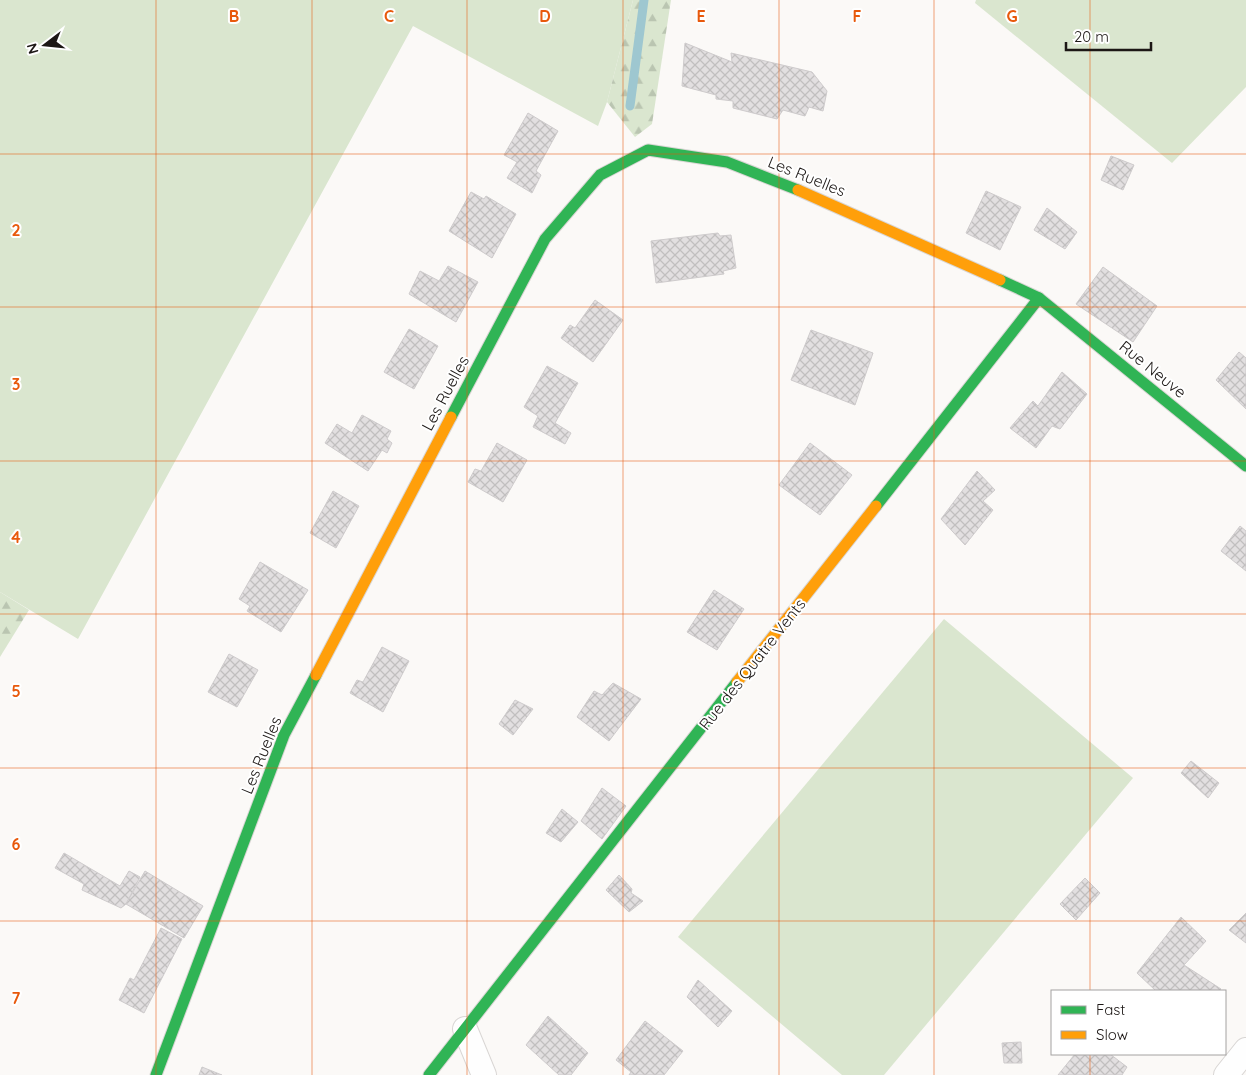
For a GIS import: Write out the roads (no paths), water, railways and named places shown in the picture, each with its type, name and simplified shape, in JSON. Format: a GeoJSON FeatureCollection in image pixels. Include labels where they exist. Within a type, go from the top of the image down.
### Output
{"type":"FeatureCollection","features":[{"type":"Feature","properties":{"kind":"street","name":"Les Ruelles"},"geometry":{"type":"LineString","coordinates":[[156,1075],[284,735],[545,239],[600,175],[648,150],[727,162],[825,200],[1039,298]]}},
{"type":"Feature","properties":{"kind":"street","name":"Rue Neuve"},"geometry":{"type":"LineString","coordinates":[[1039,298],[1246,466]]}},
{"type":"Feature","properties":{"kind":"street","name":"Rue des Quatre Vents"},"geometry":{"type":"LineString","coordinates":[[429,1075],[1039,298]]}},
{"type":"Feature","properties":{"kind":"street"},"geometry":{"type":"LineString","coordinates":[[465,1029],[484,1075]]}},
{"type":"Feature","properties":{"kind":"street"},"geometry":{"type":"LineString","coordinates":[[1226,1075],[1246,1050]]}},
{"type":"Feature","properties":{"kind":"waterway"},"geometry":{"type":"LineString","coordinates":[[630,106],[644,0]]}}]}
